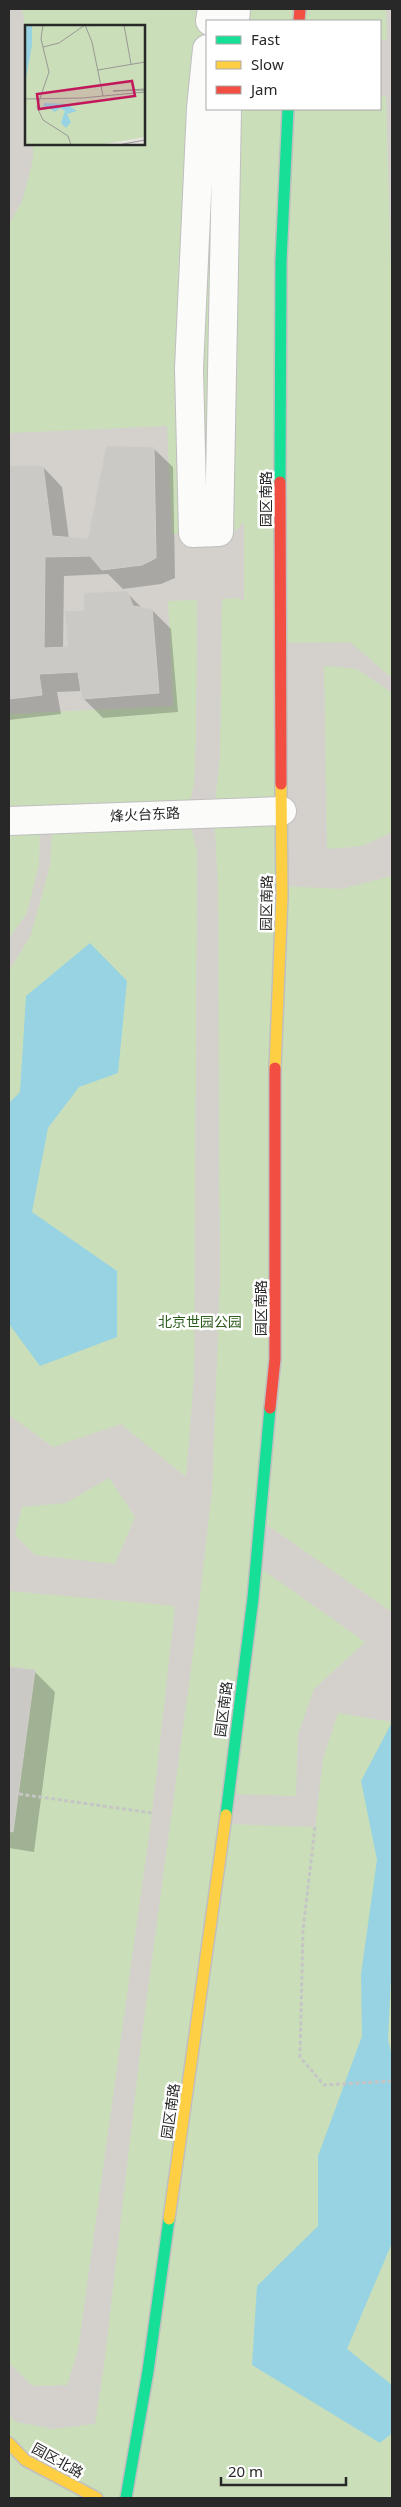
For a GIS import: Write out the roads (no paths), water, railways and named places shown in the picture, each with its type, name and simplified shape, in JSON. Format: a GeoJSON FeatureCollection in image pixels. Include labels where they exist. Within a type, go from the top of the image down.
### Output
{"type":"FeatureCollection","features":[{"type":"Feature","properties":{"kind":"street"},"geometry":{"type":"LineString","coordinates":[[206,60],[201,108],[190,369],[193,533],[219,532],[227,110]]}},
{"type":"Feature","properties":{"kind":"street","name":"园区南路"},"geometry":{"type":"LineString","coordinates":[[126,2498],[148,2371],[225,1824],[253,1598],[275,1359],[274,1095],[282,896],[279,643],[281,271],[288,110]]}},
{"type":"Feature","properties":{"kind":"street","name":"烽火台东路"},"geometry":{"type":"LineString","coordinates":[[9,820],[282,811]]}},
{"type":"Feature","properties":{"kind":"street","name":"园区北路"},"geometry":{"type":"LineString","coordinates":[[9,2443],[24,2460],[97,2498]]}},
{"type":"Feature","properties":{"kind":"water"},"geometry":{"type":"Polygon","coordinates":[[[90,943],[127,981],[118,1073],[79,1087],[48,1128],[32,1212],[117,1271],[117,1337],[40,1366],[9,1324],[9,1103],[20,1092],[26,996],[90,943]]]}},
{"type":"Feature","properties":{"kind":"water"},"geometry":{"type":"Polygon","coordinates":[[[392,1722],[392,1958],[388,2040],[392,2055],[392,2243],[347,2349],[392,2385],[392,2433],[380,2443],[252,2365],[257,2286],[318,2226],[318,2156],[362,2036],[361,1974],[377,1860],[361,1781],[392,1722]]]}},
{"type":"Feature","properties":{"kind":"park label","name":"北京世园公园"},"geometry":{"type":"Point","coordinates":[200,1321]}}]}
